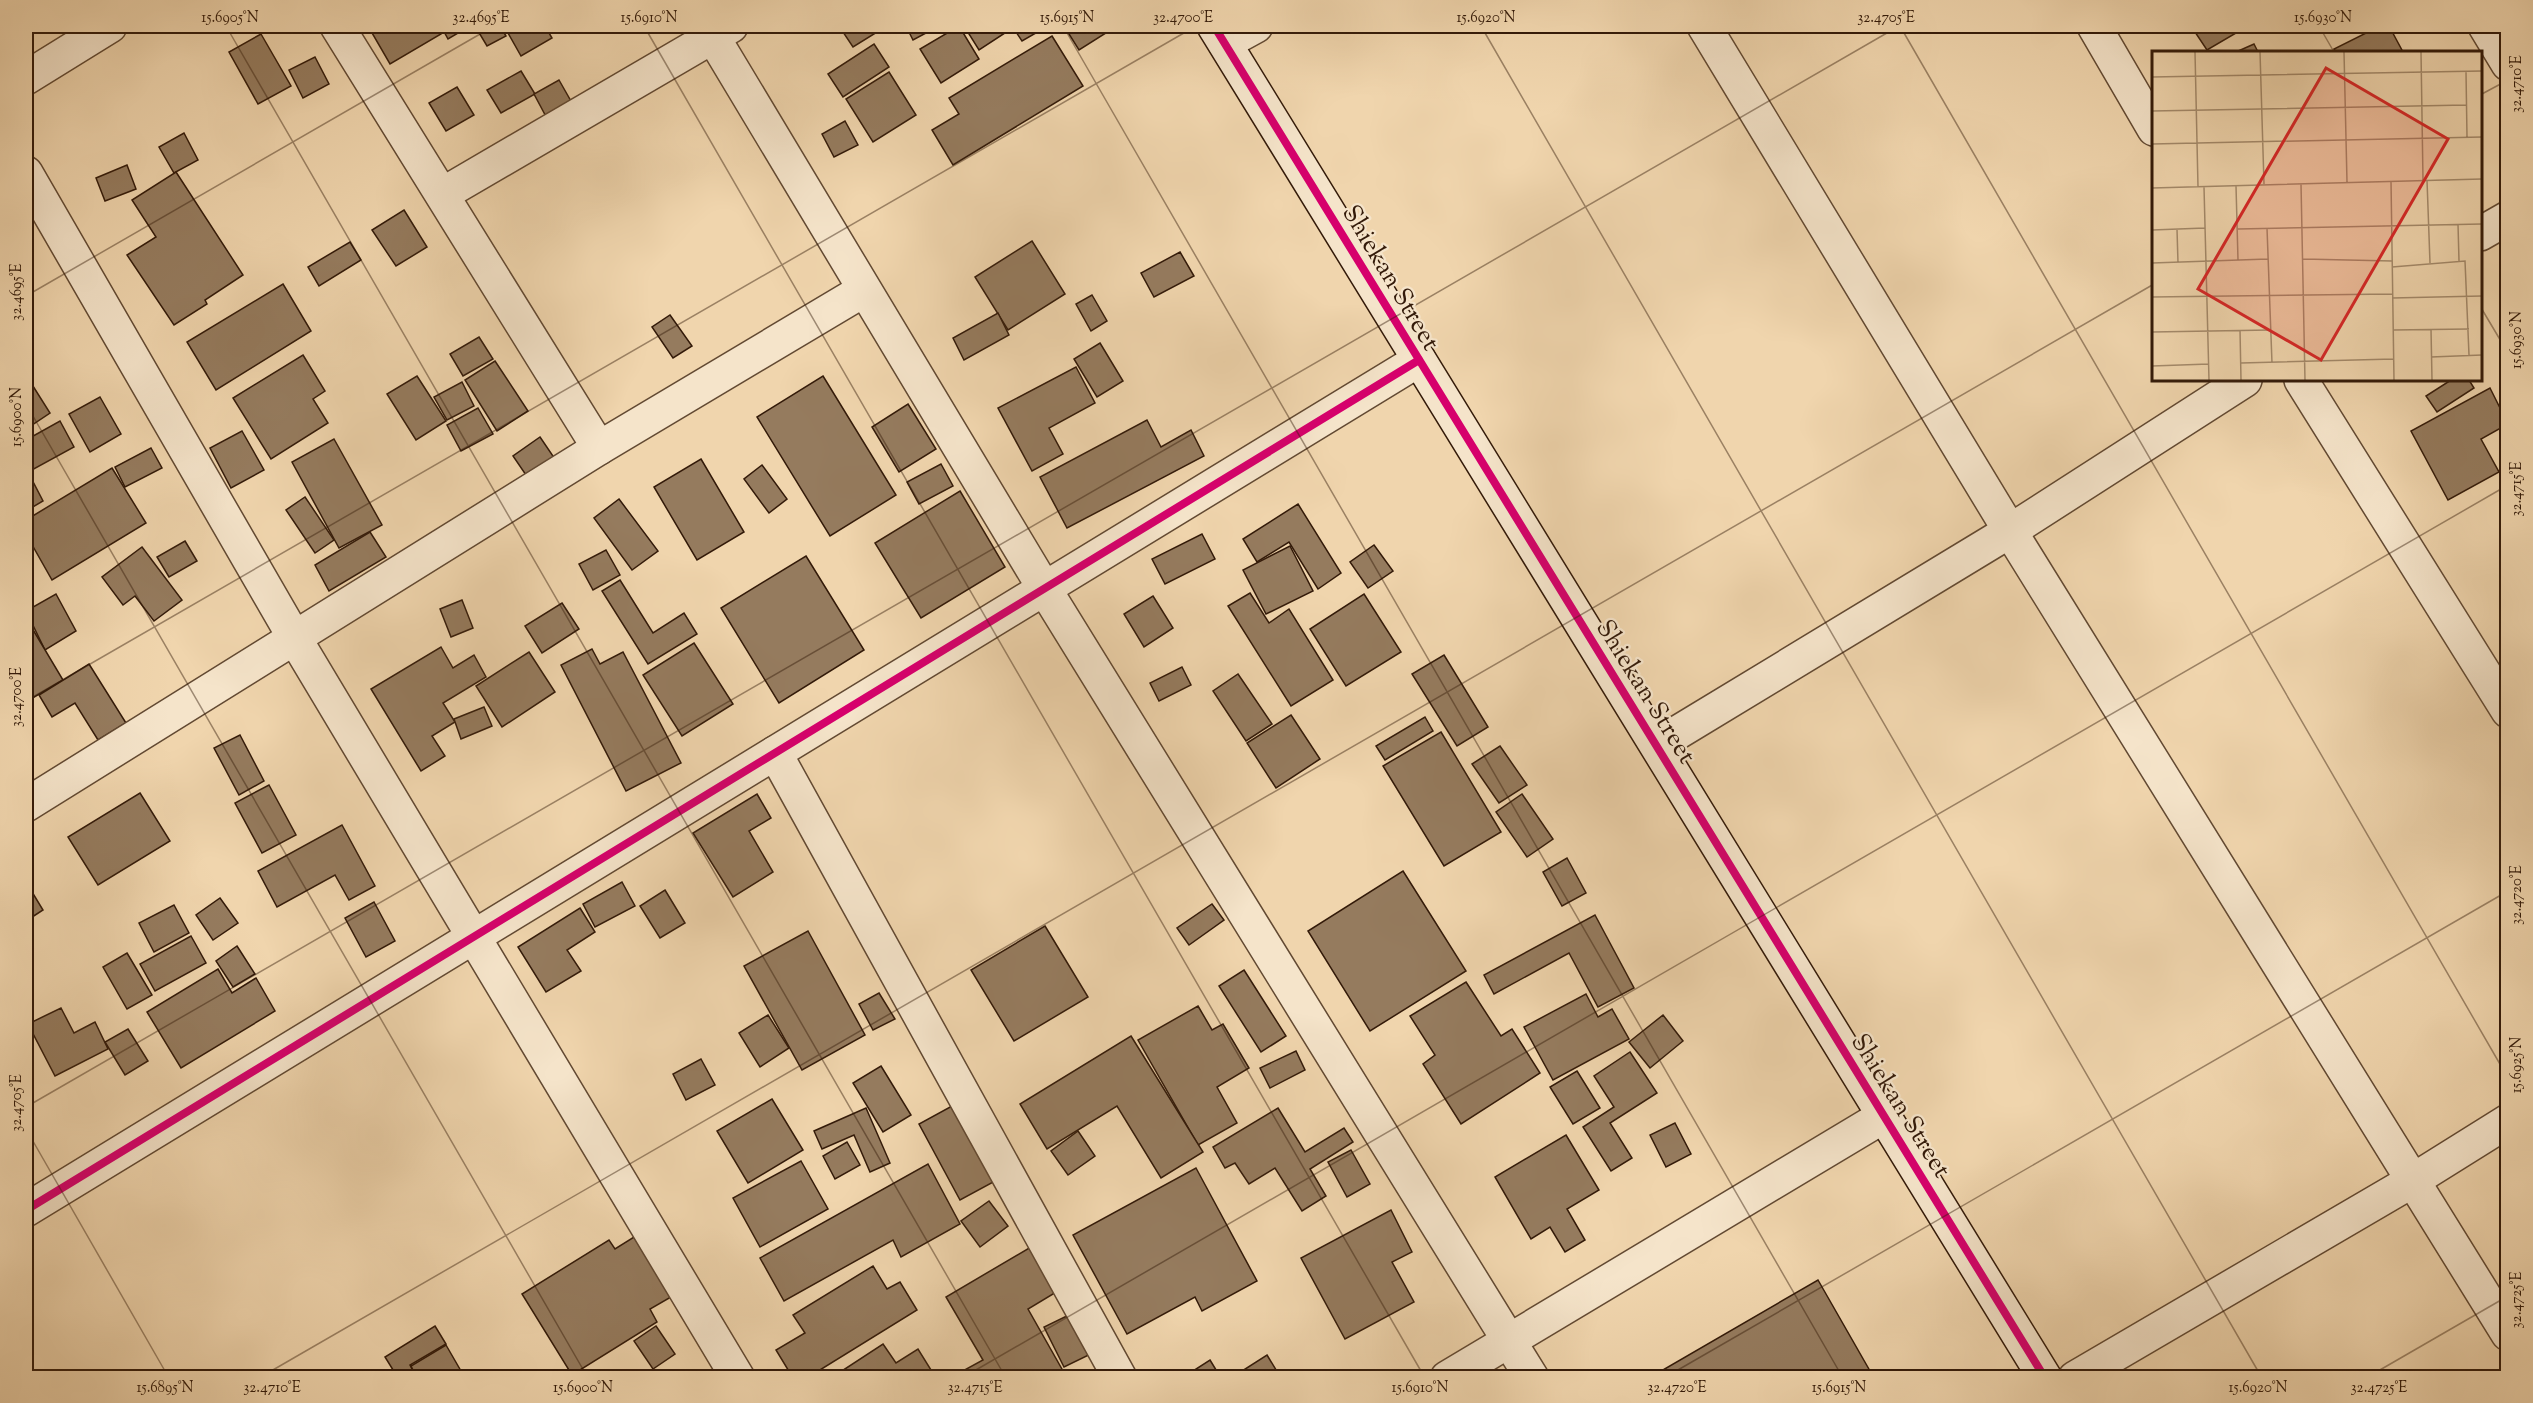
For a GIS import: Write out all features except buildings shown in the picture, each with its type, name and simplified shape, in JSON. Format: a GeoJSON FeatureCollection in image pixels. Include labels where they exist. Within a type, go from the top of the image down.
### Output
{"type":"FeatureCollection","features":[{"type":"Feature","properties":{"kind":"street"},"geometry":{"type":"LineString","coordinates":[[26,78],[110,26]]}},
{"type":"Feature","properties":{"kind":"street"},"geometry":{"type":"LineString","coordinates":[[337,26],[599,448]]}},
{"type":"Feature","properties":{"kind":"street"},"geometry":{"type":"LineString","coordinates":[[1220,34],[1257,26]]}},
{"type":"Feature","properties":{"kind":"street"},"geometry":{"type":"LineString","coordinates":[[1704,26],[2010,531],[2508,1334]]}},
{"type":"Feature","properties":{"kind":"street"},"geometry":{"type":"LineString","coordinates":[[2094,26],[2152,126]]}},
{"type":"Feature","properties":{"kind":"street"},"geometry":{"type":"LineString","coordinates":[[2485,26],[2508,64]]}},
{"type":"Feature","properties":{"kind":"street"},"geometry":{"type":"LineString","coordinates":[[443,194],[722,31],[864,290],[1044,588],[1532,1377]]}},
{"type":"Feature","properties":{"kind":"street","name":"Shiekan Street"},"geometry":{"type":"LineString","coordinates":[[1220,34],[2045,1377]]}},
{"type":"Feature","properties":{"kind":"street"},"geometry":{"type":"LineString","coordinates":[[26,173],[294,637],[738,1377]]}},
{"type":"Feature","properties":{"kind":"street"},"geometry":{"type":"LineString","coordinates":[[2482,233],[2508,218]]}},
{"type":"Feature","properties":{"kind":"street"},"geometry":{"type":"LineString","coordinates":[[26,805],[599,448],[864,290]]}},
{"type":"Feature","properties":{"kind":"street"},"geometry":{"type":"LineString","coordinates":[[26,1210],[1419,360]]}},
{"type":"Feature","properties":{"kind":"street"},"geometry":{"type":"LineString","coordinates":[[1657,745],[2010,531],[2243,381]]}},
{"type":"Feature","properties":{"kind":"street"},"geometry":{"type":"LineString","coordinates":[[2302,381],[2508,711]]}},
{"type":"Feature","properties":{"kind":"street"},"geometry":{"type":"LineString","coordinates":[[775,753],[1120,1377]]}},
{"type":"Feature","properties":{"kind":"street"},"geometry":{"type":"LineString","coordinates":[[1448,1377],[1884,1116]]}},
{"type":"Feature","properties":{"kind":"street"},"geometry":{"type":"LineString","coordinates":[[2075,1377],[2412,1181],[2508,1121]]}},
{"type":"Feature","properties":{"kind":"cycle path"},"geometry":{"type":"LineString","coordinates":[[1214,26],[2045,1378]]}},
{"type":"Feature","properties":{"kind":"cycle path"},"geometry":{"type":"LineString","coordinates":[[26,1210],[1419,360]]}}]}
